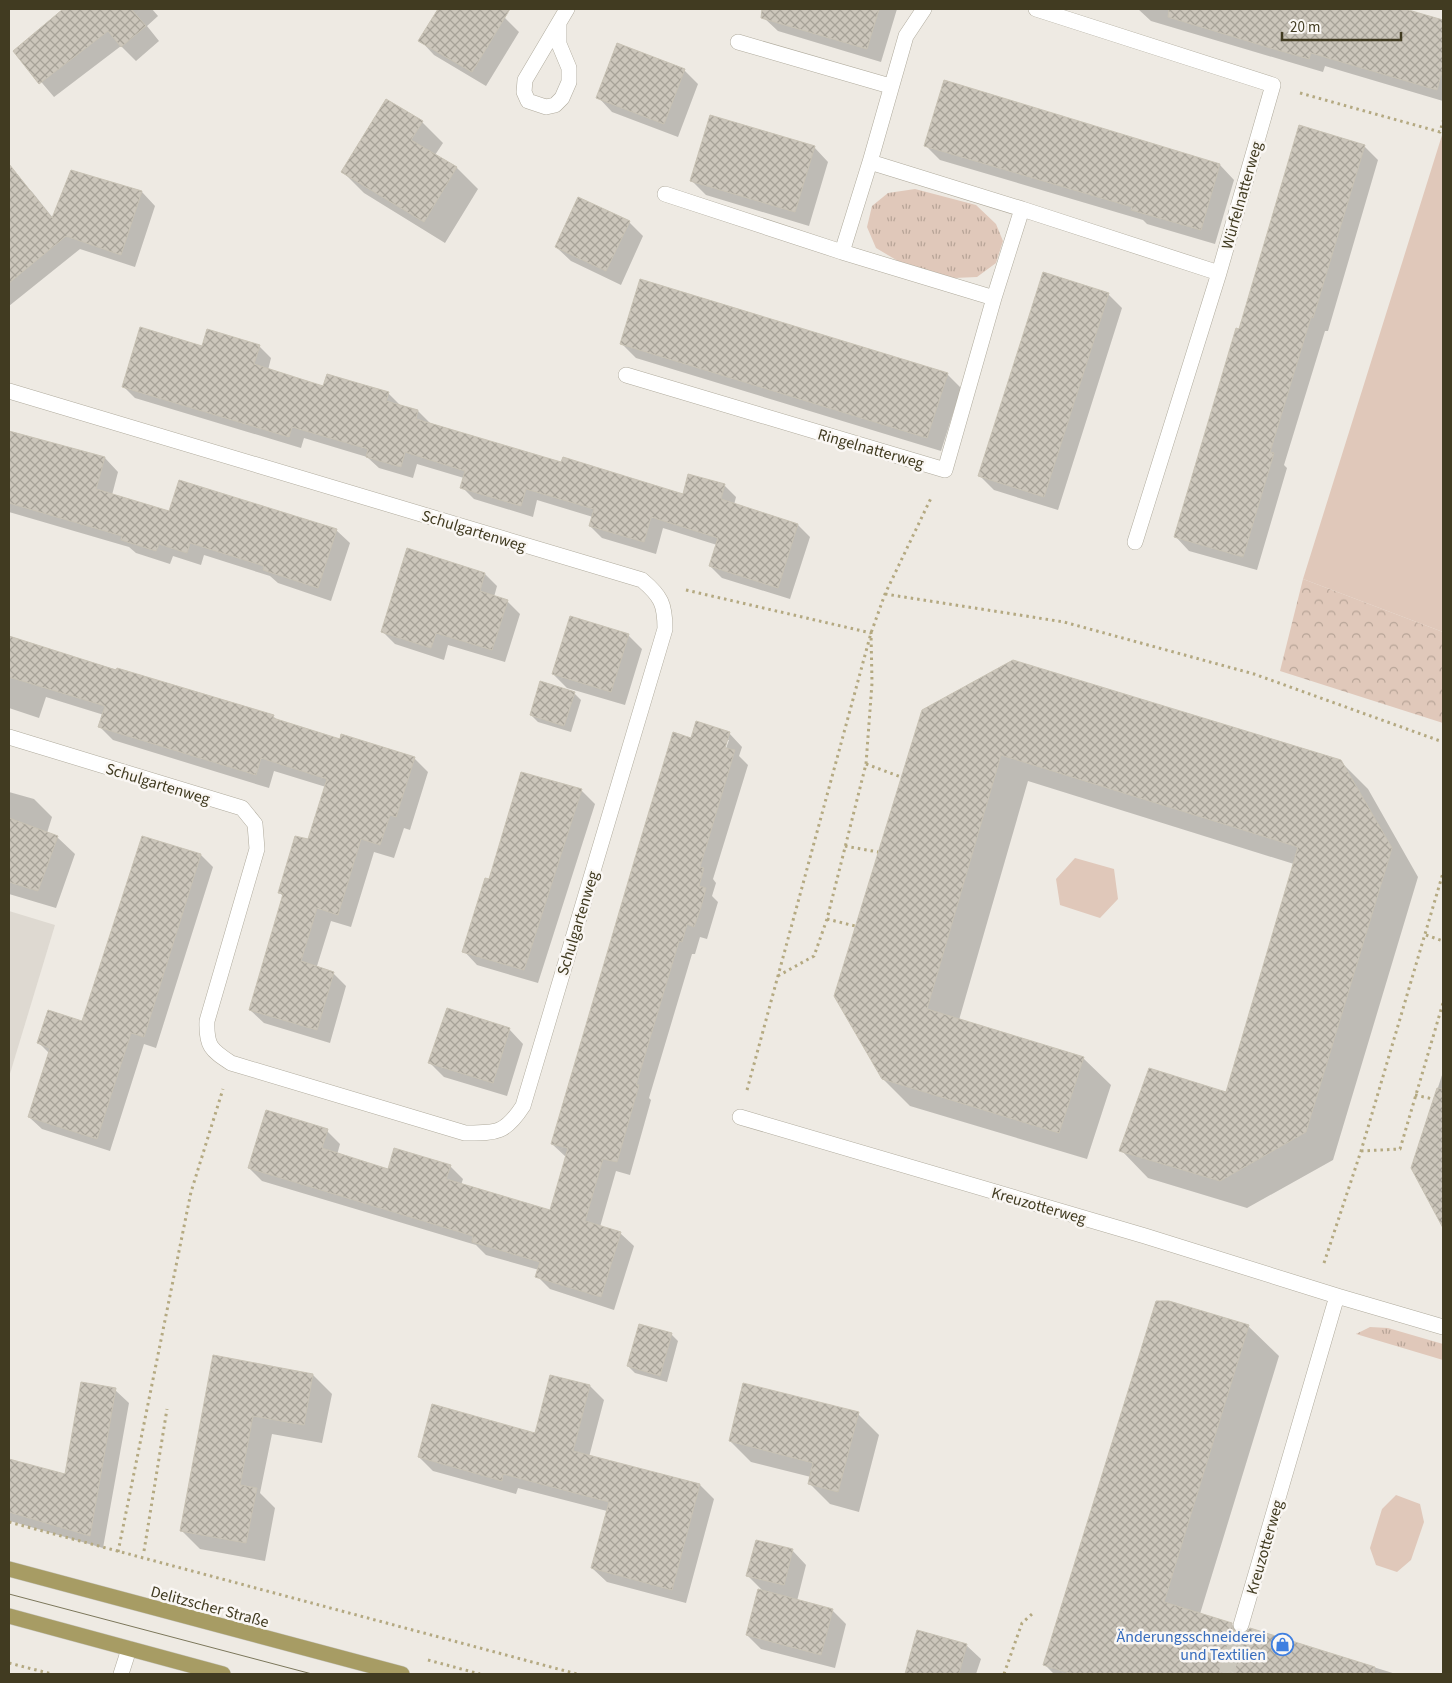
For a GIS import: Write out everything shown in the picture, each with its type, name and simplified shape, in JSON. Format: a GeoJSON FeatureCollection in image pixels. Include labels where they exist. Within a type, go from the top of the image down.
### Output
{"type":"FeatureCollection","features":[{"type":"Feature","properties":{"kind":"main road","name":"Delitzscher Straße"},"geometry":{"type":"LineString","coordinates":[[9,1570],[402,1674]]}},
{"type":"Feature","properties":{"kind":"main road"},"geometry":{"type":"LineString","coordinates":[[9,1616],[223,1674]]}},
{"type":"Feature","properties":{"kind":"street"},"geometry":{"type":"LineString","coordinates":[[559,23],[559,44],[569,68],[569,82],[559,102],[546,107],[528,101],[524,92],[525,80],[559,23],[568,9]]}},
{"type":"Feature","properties":{"kind":"street"},"geometry":{"type":"LineString","coordinates":[[842,252],[906,36],[924,9]]}},
{"type":"Feature","properties":{"kind":"street"},"geometry":{"type":"LineString","coordinates":[[1036,9],[1273,85]]}},
{"type":"Feature","properties":{"kind":"street"},"geometry":{"type":"LineString","coordinates":[[738,42],[890,86]]}},
{"type":"Feature","properties":{"kind":"street","name":"Würfelnatterweg"},"geometry":{"type":"LineString","coordinates":[[1135,542],[1219,273],[1273,85]]}},
{"type":"Feature","properties":{"kind":"street"},"geometry":{"type":"LineString","coordinates":[[870,162],[1219,273]]}},
{"type":"Feature","properties":{"kind":"street"},"geometry":{"type":"LineString","coordinates":[[665,194],[842,252],[994,298]]}},
{"type":"Feature","properties":{"kind":"street","name":"Ringelnatterweg"},"geometry":{"type":"LineString","coordinates":[[626,375],[945,470],[994,298],[1022,209]]}},
{"type":"Feature","properties":{"kind":"street","name":"Schulgartenweg"},"geometry":{"type":"LineString","coordinates":[[9,391],[642,580],[657,593],[665,611],[665,630],[523,1106],[512,1124],[491,1133],[465,1133],[231,1063],[214,1052],[207,1039],[207,1021],[257,849],[255,824],[242,808],[9,738]]}},
{"type":"Feature","properties":{"kind":"street","name":"Kreuzotterweg"},"geometry":{"type":"LineString","coordinates":[[740,1117],[1144,1236],[1315,1290],[1443,1327]]}},
{"type":"Feature","properties":{"kind":"street","name":"Kreuzotterweg"},"geometry":{"type":"LineString","coordinates":[[1241,1625],[1337,1296]]}},
{"type":"Feature","properties":{"kind":"street"},"geometry":{"type":"LineString","coordinates":[[121,1674],[129,1649]]}},
{"type":"Feature","properties":{"kind":"path"},"geometry":{"type":"LineString","coordinates":[[1273,85],[1440,132],[1443,121]]}},
{"type":"Feature","properties":{"kind":"path"},"geometry":{"type":"LineString","coordinates":[[740,1117],[776,977],[870,633],[886,594],[945,470]]}},
{"type":"Feature","properties":{"kind":"path"},"geometry":{"type":"LineString","coordinates":[[642,580],[870,633]]}},
{"type":"Feature","properties":{"kind":"path"},"geometry":{"type":"LineString","coordinates":[[886,594],[1064,622],[1254,674],[1443,742]]}},
{"type":"Feature","properties":{"kind":"path"},"geometry":{"type":"LineString","coordinates":[[776,977],[814,956],[827,919],[866,764],[872,683],[870,633]]}},
{"type":"Feature","properties":{"kind":"path"},"geometry":{"type":"LineString","coordinates":[[866,764],[901,778]]}},
{"type":"Feature","properties":{"kind":"path"},"geometry":{"type":"LineString","coordinates":[[845,846],[878,852]]}},
{"type":"Feature","properties":{"kind":"path"},"geometry":{"type":"LineString","coordinates":[[1315,1290],[1361,1151],[1443,874]]}},
{"type":"Feature","properties":{"kind":"path"},"geometry":{"type":"LineString","coordinates":[[827,919],[855,926]]}},
{"type":"Feature","properties":{"kind":"path"},"geometry":{"type":"LineString","coordinates":[[1426,935],[1443,941]]}},
{"type":"Feature","properties":{"kind":"path"},"geometry":{"type":"LineString","coordinates":[[1361,1151],[1400,1149],[1443,1003]]}},
{"type":"Feature","properties":{"kind":"path"},"geometry":{"type":"LineString","coordinates":[[1438,1020],[1443,1021]]}},
{"type":"Feature","properties":{"kind":"path"},"geometry":{"type":"LineString","coordinates":[[118,1552],[191,1192],[231,1063]]}},
{"type":"Feature","properties":{"kind":"path"},"geometry":{"type":"LineString","coordinates":[[1416,1094],[1433,1099]]}},
{"type":"Feature","properties":{"kind":"path"},"geometry":{"type":"LineString","coordinates":[[144,1551],[167,1409]]}},
{"type":"Feature","properties":{"kind":"path"},"geometry":{"type":"LineString","coordinates":[[9,1522],[577,1674]]}},
{"type":"Feature","properties":{"kind":"path"},"geometry":{"type":"LineString","coordinates":[[1004,1674],[1022,1622],[1032,1614]]}},
{"type":"Feature","properties":{"kind":"path"},"geometry":{"type":"LineString","coordinates":[[9,1663],[52,1674]]}},
{"type":"Feature","properties":{"kind":"shaded area"},"geometry":{"type":"Polygon","coordinates":[[[9,911],[55,925],[9,1077],[9,911]]]}},
{"type":"Feature","properties":{"kind":"green space"},"geometry":{"type":"Polygon","coordinates":[[[1443,132],[1443,632],[1303,579],[1443,132]]]}},
{"type":"Feature","properties":{"kind":"green space"},"geometry":{"type":"Polygon","coordinates":[[[915,189],[976,205],[996,224],[1003,241],[996,263],[977,277],[954,278],[898,261],[876,248],[867,227],[872,206],[888,193],[915,189]]]}},
{"type":"Feature","properties":{"kind":"green space"},"geometry":{"type":"Polygon","coordinates":[[[1303,579],[1443,632],[1443,723],[1280,671],[1303,579]]]}},
{"type":"Feature","properties":{"kind":"green space"},"geometry":{"type":"Polygon","coordinates":[[[1075,858],[1114,869],[1118,899],[1100,918],[1060,905],[1056,879],[1075,858]]]}},
{"type":"Feature","properties":{"kind":"green space"},"geometry":{"type":"Polygon","coordinates":[[[1370,1327],[1388,1328],[1443,1344],[1443,1360],[1356,1334],[1370,1327]]]}},
{"type":"Feature","properties":{"kind":"green space"},"geometry":{"type":"Polygon","coordinates":[[[1396,1495],[1420,1504],[1424,1522],[1411,1560],[1397,1572],[1376,1565],[1370,1548],[1382,1509],[1396,1495]]]}},
{"type":"Feature","properties":{"kind":"building"},"geometry":{"type":"Polygon","coordinates":[[[63,9],[134,9],[132,10],[146,26],[121,47],[108,31],[39,84],[13,51],[63,9]]]}},
{"type":"Feature","properties":{"kind":"building"},"geometry":{"type":"Polygon","coordinates":[[[438,9],[510,9],[472,72],[418,41],[438,9]]]}},
{"type":"Feature","properties":{"kind":"building"},"geometry":{"type":"Polygon","coordinates":[[[762,9],[879,9],[867,49],[761,18],[762,9]]]}},
{"type":"Feature","properties":{"kind":"building"},"geometry":{"type":"Polygon","coordinates":[[[1169,9],[1405,9],[1443,20],[1443,68],[1437,90],[1311,53],[1309,59],[1168,17],[1169,9]]]}},
{"type":"Feature","properties":{"kind":"building"},"geometry":{"type":"Polygon","coordinates":[[[617,43],[685,69],[664,124],[596,98],[617,43]]]}},
{"type":"Feature","properties":{"kind":"building"},"geometry":{"type":"Polygon","coordinates":[[[944,80],[1220,164],[1201,230],[1131,210],[1132,207],[924,146],[944,80]]]}},
{"type":"Feature","properties":{"kind":"building"},"geometry":{"type":"Polygon","coordinates":[[[386,99],[423,121],[411,140],[457,167],[424,222],[341,172],[386,99]]]}},
{"type":"Feature","properties":{"kind":"building"},"geometry":{"type":"Polygon","coordinates":[[[710,115],[815,146],[795,212],[690,181],[710,115]]]}},
{"type":"Feature","properties":{"kind":"building"},"geometry":{"type":"Polygon","coordinates":[[[1299,125],[1365,145],[1270,452],[1274,453],[1243,557],[1174,537],[1236,328],[1239,329],[1299,125]]]}},
{"type":"Feature","properties":{"kind":"building"},"geometry":{"type":"Polygon","coordinates":[[[9,164],[52,218],[71,170],[142,191],[121,255],[66,236],[9,283],[9,164]]]}},
{"type":"Feature","properties":{"kind":"building"},"geometry":{"type":"Polygon","coordinates":[[[578,197],[630,221],[606,271],[555,247],[578,197]]]}},
{"type":"Feature","properties":{"kind":"building"},"geometry":{"type":"Polygon","coordinates":[[[1043,272],[1109,293],[1044,497],[978,476],[1043,272]]]}},
{"type":"Feature","properties":{"kind":"building"},"geometry":{"type":"Polygon","coordinates":[[[640,279],[948,373],[927,438],[620,344],[640,279]]]}},
{"type":"Feature","properties":{"kind":"building"},"geometry":{"type":"Polygon","coordinates":[[[140,327],[202,346],[207,329],[260,345],[254,364],[323,386],[327,374],[389,392],[386,401],[418,410],[416,419],[561,462],[563,457],[683,494],[688,474],[725,484],[721,499],[798,524],[778,588],[709,566],[718,538],[651,517],[644,542],[589,526],[594,509],[526,489],[521,506],[460,488],[465,471],[405,452],[401,467],[366,457],[368,449],[292,427],[289,437],[122,387],[140,327]]]}},
{"type":"Feature","properties":{"kind":"building"},"geometry":{"type":"Polygon","coordinates":[[[9,431],[105,457],[96,489],[169,511],[179,480],[337,529],[318,588],[263,570],[264,566],[190,543],[187,553],[159,544],[156,551],[121,540],[122,536],[9,503],[9,431]]]}},
{"type":"Feature","properties":{"kind":"building"},"geometry":{"type":"Polygon","coordinates":[[[407,548],[485,573],[480,591],[508,600],[492,650],[436,633],[431,648],[381,632],[407,548]]]}},
{"type":"Feature","properties":{"kind":"building"},"geometry":{"type":"Polygon","coordinates":[[[570,616],[629,634],[611,692],[552,674],[570,616]]]}},
{"type":"Feature","properties":{"kind":"building"},"geometry":{"type":"Polygon","coordinates":[[[9,636],[116,670],[117,668],[274,715],[273,718],[340,739],[341,734],[415,757],[396,817],[390,815],[380,845],[361,839],[338,915],[317,908],[301,961],[334,972],[317,1030],[249,1010],[283,894],[278,893],[295,836],[308,839],[327,779],[261,758],[256,775],[98,727],[105,706],[9,677],[9,636]]]}},
{"type":"Feature","properties":{"kind":"building"},"geometry":{"type":"Polygon","coordinates":[[[1013,660],[1341,760],[1392,848],[1306,1132],[1220,1181],[1119,1151],[1149,1068],[1226,1092],[1298,847],[1001,755],[927,1009],[1084,1057],[1059,1133],[882,1079],[834,996],[922,710],[1013,660]]]}},
{"type":"Feature","properties":{"kind":"building"},"geometry":{"type":"Polygon","coordinates":[[[540,681],[575,692],[564,726],[530,715],[540,681]]]}},
{"type":"Feature","properties":{"kind":"building"},"geometry":{"type":"Polygon","coordinates":[[[696,721],[730,732],[725,748],[735,750],[700,867],[704,868],[699,886],[706,888],[701,907],[694,927],[687,924],[682,942],[679,941],[636,1085],[639,1085],[617,1162],[603,1159],[585,1221],[621,1232],[601,1297],[535,1277],[540,1262],[472,1242],[473,1236],[248,1168],[266,1110],[328,1129],[322,1148],[388,1169],[394,1148],[451,1165],[446,1179],[550,1210],[568,1148],[551,1144],[638,848],[673,732],[691,738],[696,721]]]}},
{"type":"Feature","properties":{"kind":"building"},"geometry":{"type":"Polygon","coordinates":[[[521,772],[582,789],[524,970],[462,952],[485,878],[489,879],[521,772]]]}},
{"type":"Feature","properties":{"kind":"building"},"geometry":{"type":"Polygon","coordinates":[[[9,818],[58,836],[38,891],[9,882],[9,818]]]}},
{"type":"Feature","properties":{"kind":"building"},"geometry":{"type":"Polygon","coordinates":[[[142,836],[201,854],[144,1037],[131,1033],[97,1139],[28,1117],[50,1048],[37,1043],[48,1010],[82,1021],[142,836]]]}},
{"type":"Feature","properties":{"kind":"building"},"geometry":{"type":"Polygon","coordinates":[[[447,1008],[510,1028],[493,1083],[428,1063],[447,1008]]]}},
{"type":"Feature","properties":{"kind":"building"},"geometry":{"type":"Polygon","coordinates":[[[1437,1088],[1443,1089],[1443,1228],[1411,1168],[1437,1088]]]}},
{"type":"Feature","properties":{"kind":"building"},"geometry":{"type":"Polygon","coordinates":[[[1156,1301],[1169,1301],[1249,1325],[1164,1602],[1232,1623],[1232,1628],[1238,1634],[1244,1634],[1250,1628],[1375,1667],[1374,1674],[1073,1674],[1043,1665],[1156,1301]]]}},
{"type":"Feature","properties":{"kind":"building"},"geometry":{"type":"Polygon","coordinates":[[[639,1324],[672,1333],[660,1376],[627,1366],[639,1324]]]}},
{"type":"Feature","properties":{"kind":"building"},"geometry":{"type":"Polygon","coordinates":[[[213,1355],[313,1374],[304,1425],[253,1416],[240,1485],[257,1488],[246,1543],[180,1531],[213,1355]]]}},
{"type":"Feature","properties":{"kind":"building"},"geometry":{"type":"Polygon","coordinates":[[[550,1375],[590,1385],[573,1451],[700,1484],[672,1590],[591,1568],[609,1502],[503,1474],[502,1481],[418,1457],[432,1404],[535,1433],[550,1375]]]}},
{"type":"Feature","properties":{"kind":"building"},"geometry":{"type":"Polygon","coordinates":[[[81,1382],[116,1388],[90,1536],[9,1512],[9,1459],[65,1474],[81,1382]]]}},
{"type":"Feature","properties":{"kind":"building"},"geometry":{"type":"Polygon","coordinates":[[[743,1383],[859,1412],[838,1492],[808,1484],[813,1463],[729,1441],[743,1383]]]}},
{"type":"Feature","properties":{"kind":"building"},"geometry":{"type":"Polygon","coordinates":[[[756,1540],[793,1549],[784,1585],[746,1576],[756,1540]]]}},
{"type":"Feature","properties":{"kind":"building"},"geometry":{"type":"Polygon","coordinates":[[[758,1589],[833,1609],[821,1655],[746,1635],[758,1589]]]}},
{"type":"Feature","properties":{"kind":"building"},"geometry":{"type":"Polygon","coordinates":[[[917,1630],[967,1644],[959,1674],[905,1674],[917,1630]]]}},
{"type":"Feature","properties":{"kind":"tunnel"},"geometry":{"type":"LineString","coordinates":[[1226,1674],[1241,1625]]}},
{"type":"Feature","properties":{"kind":"tram line"},"geometry":{"type":"LineString","coordinates":[[9,1594],[312,1674]]}},
{"type":"Feature","properties":{"kind":"place","name":"Änderungsschneiderei und Textilien"},"geometry":{"type":"Point","coordinates":[1282,1645]}}]}
